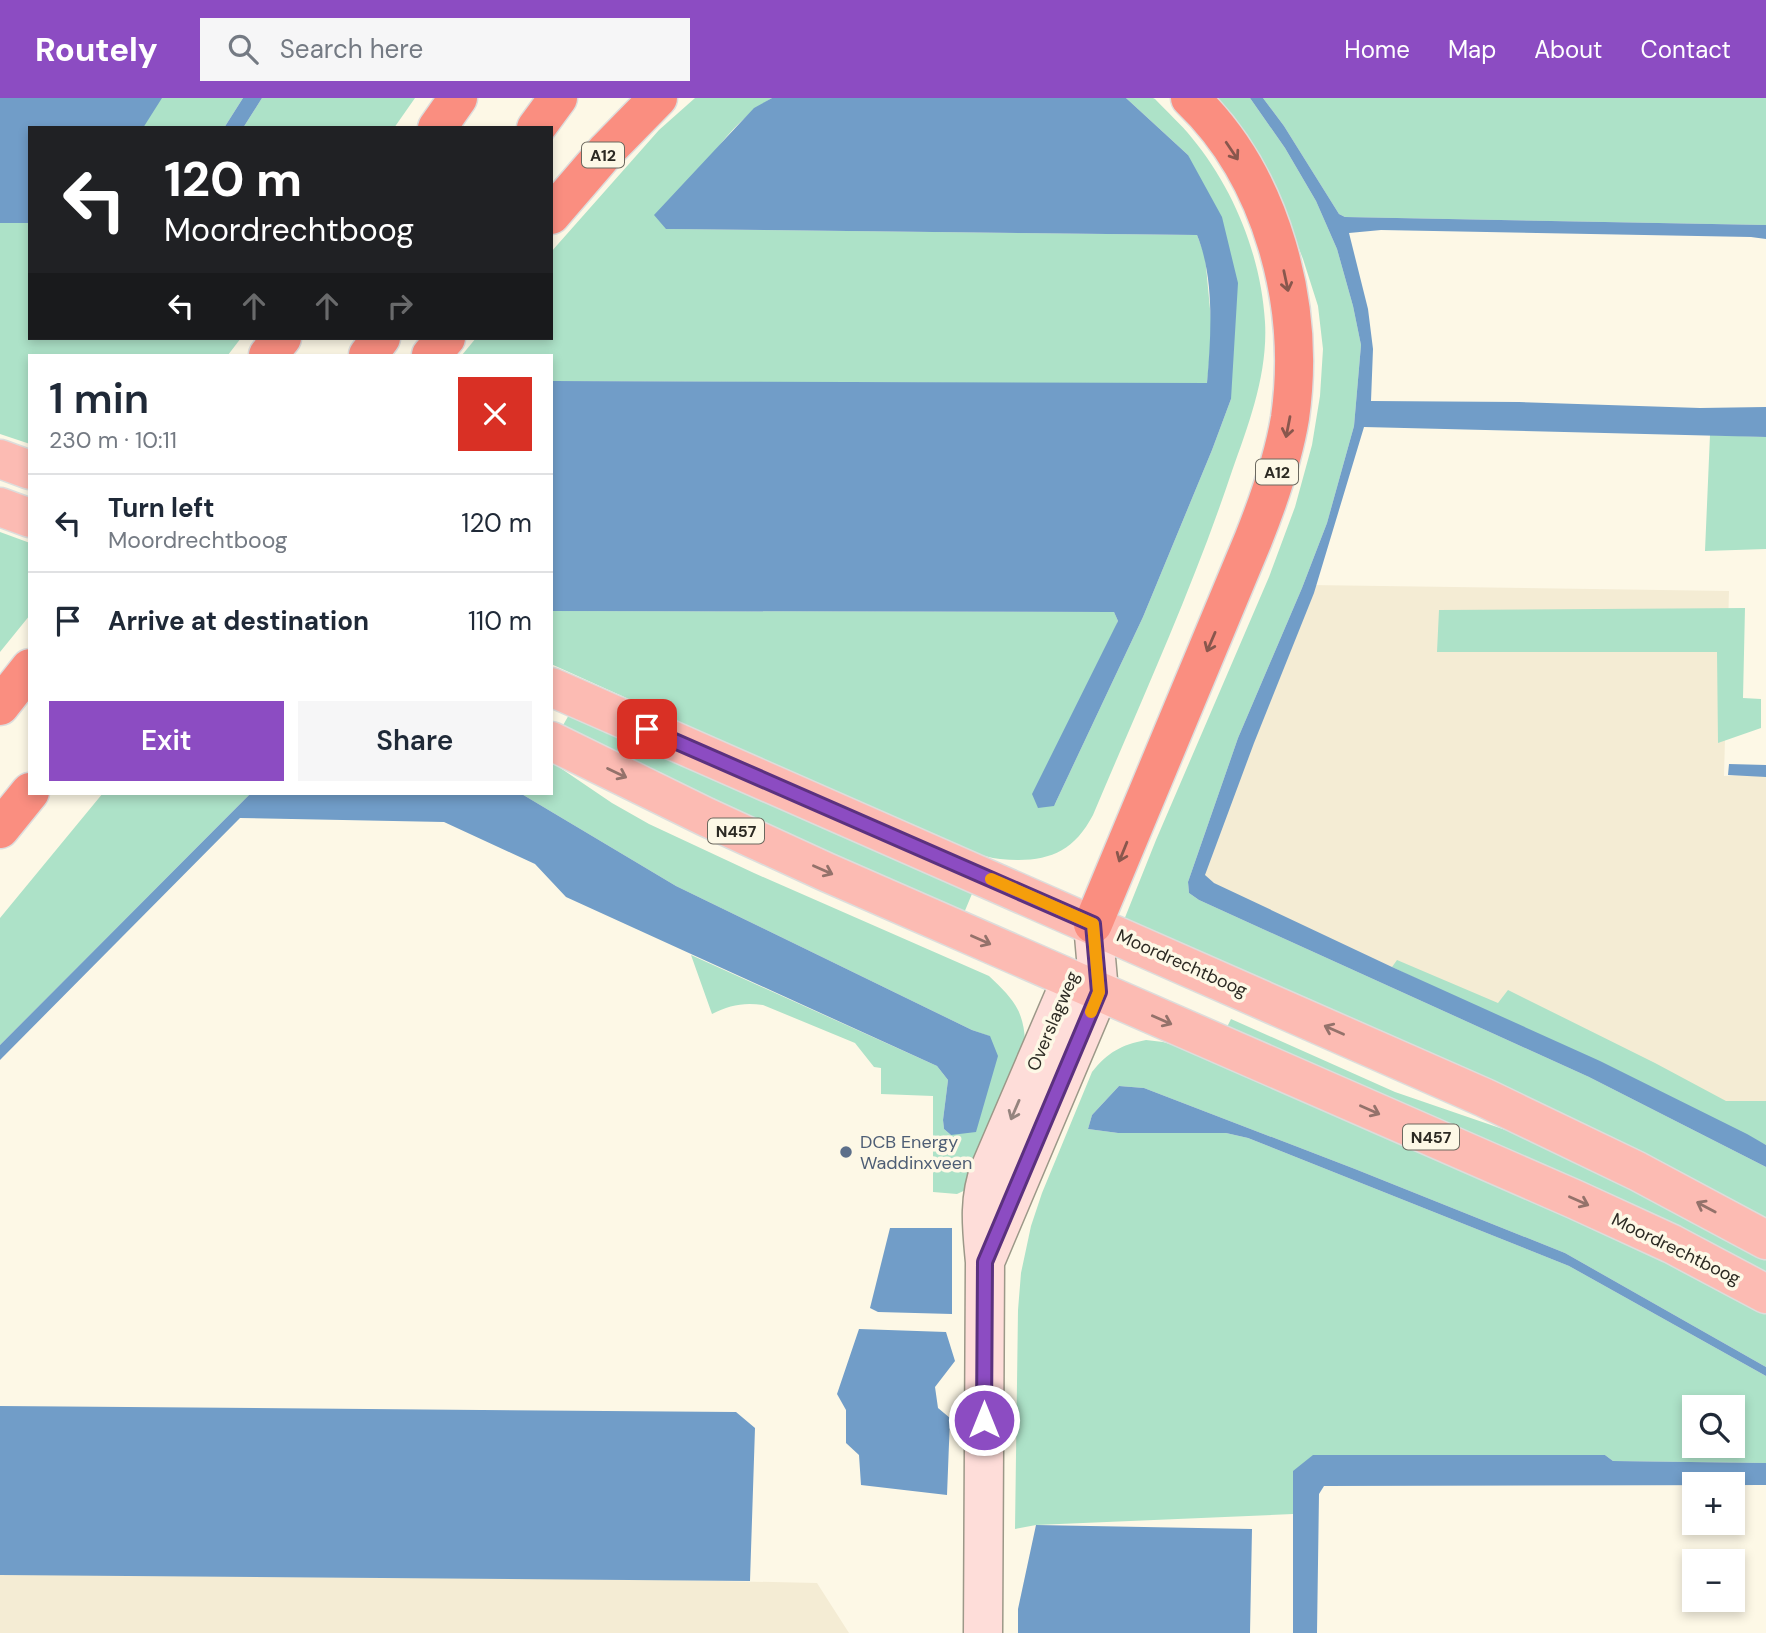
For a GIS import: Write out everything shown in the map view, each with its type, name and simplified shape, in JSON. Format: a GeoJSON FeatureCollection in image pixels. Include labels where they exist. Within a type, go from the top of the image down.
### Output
{"type":"FeatureCollection","features":[{"type":"Feature","properties":{"kind":"highway"},"geometry":{"type":"LineString","coordinates":[[438,126],[458,98]]}},
{"type":"Feature","properties":{"kind":"highway"},"geometry":{"type":"LineString","coordinates":[[537,126],[558,98]]}},
{"type":"Feature","properties":{"kind":"highway","name":"A12"},"geometry":{"type":"LineString","coordinates":[[553,213],[614,142],[658,98]]}},
{"type":"Feature","properties":{"kind":"highway","name":"A12"},"geometry":{"type":"LineString","coordinates":[[1093,924],[1254,540],[1280,464],[1290,419],[1294,375],[1292,324],[1287,287],[1273,234],[1242,165],[1190,98]]}},
{"type":"Feature","properties":{"kind":"highway"},"geometry":{"type":"LineString","coordinates":[[269,354],[280,340]]}},
{"type":"Feature","properties":{"kind":"highway"},"geometry":{"type":"LineString","coordinates":[[369,354],[379,340]]}},
{"type":"Feature","properties":{"kind":"highway"},"geometry":{"type":"LineString","coordinates":[[433,354],[444,340]]}},
{"type":"Feature","properties":{"kind":"highway"},"geometry":{"type":"LineString","coordinates":[[0,705],[28,670]]}},
{"type":"Feature","properties":{"kind":"highway"},"geometry":{"type":"LineString","coordinates":[[0,829],[28,794]]}},
{"type":"Feature","properties":{"kind":"main road"},"geometry":{"type":"LineString","coordinates":[[0,459],[28,469]]}},
{"type":"Feature","properties":{"kind":"main road"},"geometry":{"type":"LineString","coordinates":[[0,508],[28,517]]}},
{"type":"Feature","properties":{"kind":"main road","name":"Moordrechtboog"},"geometry":{"type":"LineString","coordinates":[[553,688],[1497,1103],[1637,1171],[1766,1240]]}},
{"type":"Feature","properties":{"kind":"main road","name":"Moordrechtboog"},"geometry":{"type":"LineString","coordinates":[[553,742],[759,841],[1574,1199],[1672,1244],[1766,1294]]}},
{"type":"Feature","properties":{"kind":"main road","name":"Overslagweg"},"geometry":{"type":"LineString","coordinates":[[1085,986],[1093,924]]}},
{"type":"Feature","properties":{"kind":"street","name":"Overslagweg"},"geometry":{"type":"LineString","coordinates":[[983,1633],[985,1262],[981,1208],[986,1179],[1085,986]]}},
{"type":"Feature","properties":{"kind":"shaded area"},"geometry":{"type":"Polygon","coordinates":[[[1310,585],[1729,591],[1724,776],[1766,774],[1766,1158],[1196,887],[1310,585]]]}},
{"type":"Feature","properties":{"kind":"shaded area"},"geometry":{"type":"Polygon","coordinates":[[[0,1566],[817,1583],[849,1633],[0,1633],[0,1566]]]}},
{"type":"Feature","properties":{"kind":"green space"},"geometry":{"type":"Polygon","coordinates":[[[0,98],[243,98],[225,126],[28,126],[28,340],[239,340],[229,354],[28,354],[28,443],[0,434],[0,98]]]}},
{"type":"Feature","properties":{"kind":"green space"},"geometry":{"type":"Polygon","coordinates":[[[262,98],[415,98],[395,126],[244,126],[262,98]]]}},
{"type":"Feature","properties":{"kind":"green space"},"geometry":{"type":"Polygon","coordinates":[[[695,98],[772,98],[724,139],[666,229],[1197,235],[1205,256],[1212,330],[1207,384],[553,381],[553,354],[463,354],[474,340],[553,340],[553,250],[659,130],[695,98]]]}},
{"type":"Feature","properties":{"kind":"green space"},"geometry":{"type":"Polygon","coordinates":[[[1126,98],[1155,99],[1192,138],[1221,179],[1243,224],[1258,273],[1265,322],[1264,360],[1251,417],[1201,558],[1093,815],[1085,829],[1066,848],[1043,857],[1016,860],[979,854],[553,665],[553,611],[1114,612],[1118,621],[1054,806],[1143,617],[1231,399],[1188,155],[1126,98]]]}},
{"type":"Feature","properties":{"kind":"green space"},"geometry":{"type":"Polygon","coordinates":[[[1206,98],[1250,98],[1285,148],[1316,201],[1337,249],[1361,345],[1354,426],[1327,523],[1238,738],[1188,882],[1189,893],[1199,900],[1589,1077],[1766,1167],[1766,1221],[1124,920],[1269,577],[1295,507],[1312,445],[1320,396],[1323,349],[1318,306],[1303,259],[1292,231],[1206,98]]]}},
{"type":"Feature","properties":{"kind":"green space"},"geometry":{"type":"Polygon","coordinates":[[[1263,98],[1766,98],[1766,225],[1345,217],[1339,214],[1284,126],[1263,98]]]}},
{"type":"Feature","properties":{"kind":"green space"},"geometry":{"type":"Polygon","coordinates":[[[1710,435],[1766,437],[1766,549],[1705,551],[1710,435]]]}},
{"type":"Feature","properties":{"kind":"green space"},"geometry":{"type":"Polygon","coordinates":[[[0,532],[28,542],[28,617],[0,652],[0,532]]]}},
{"type":"Feature","properties":{"kind":"green space"},"geometry":{"type":"Polygon","coordinates":[[[1745,608],[1743,698],[1761,699],[1761,728],[1718,743],[1717,652],[1437,652],[1439,610],[1745,608]]]}},
{"type":"Feature","properties":{"kind":"green space"},"geometry":{"type":"Polygon","coordinates":[[[570,713],[974,889],[964,913],[760,824],[562,727],[570,713]]]}},
{"type":"Feature","properties":{"kind":"green space"},"geometry":{"type":"Polygon","coordinates":[[[553,763],[612,803],[649,824],[989,976],[1015,1004],[1022,1021],[1025,1042],[974,1186],[957,1194],[933,1192],[933,1096],[881,1094],[881,1068],[874,1067],[855,1043],[763,1005],[737,1005],[712,1014],[691,955],[937,1066],[948,1080],[943,1120],[944,1129],[951,1135],[989,1036],[676,886],[523,795],[553,795],[553,763]]]}},
{"type":"Feature","properties":{"kind":"green space"},"geometry":{"type":"Polygon","coordinates":[[[101,795],[249,795],[0,1045],[0,918],[101,795]]]}},
{"type":"Feature","properties":{"kind":"green space"},"geometry":{"type":"Polygon","coordinates":[[[1397,960],[1498,1003],[1508,990],[1726,1101],[1766,1101],[1766,1145],[1392,967],[1397,960]]]}},
{"type":"Feature","properties":{"kind":"green space"},"geometry":{"type":"Polygon","coordinates":[[[1231,1019],[1395,1092],[1546,1144],[1766,1259],[1766,1274],[1226,1029],[1231,1019]]]}},
{"type":"Feature","properties":{"kind":"green space"},"geometry":{"type":"Polygon","coordinates":[[[1146,1040],[1183,1048],[1583,1221],[1766,1313],[1766,1367],[1565,1253],[1144,1088],[1119,1086],[1092,1115],[1088,1129],[1118,1133],[1226,1133],[1248,1138],[1569,1266],[1766,1376],[1766,1463],[1613,1461],[1605,1455],[1293,1471],[1293,1514],[1036,1525],[1015,1529],[1018,1310],[1021,1273],[1031,1226],[1092,1072],[1110,1054],[1122,1047],[1146,1040]]]}},
{"type":"Feature","properties":{"kind":"water"},"geometry":{"type":"Polygon","coordinates":[[[0,98],[162,98],[144,126],[28,126],[28,223],[0,223],[0,98]]]}},
{"type":"Feature","properties":{"kind":"water"},"geometry":{"type":"Polygon","coordinates":[[[243,98],[262,98],[244,126],[225,126],[243,98]]]}},
{"type":"Feature","properties":{"kind":"water"},"geometry":{"type":"Polygon","coordinates":[[[772,98],[1126,98],[1188,155],[1222,217],[1238,283],[1231,399],[1143,617],[1054,806],[1038,808],[1032,794],[1118,621],[1114,612],[553,611],[553,381],[1207,383],[1209,289],[1203,252],[1197,235],[666,229],[654,215],[754,108],[772,98]]]}},
{"type":"Feature","properties":{"kind":"water"},"geometry":{"type":"Polygon","coordinates":[[[1250,98],[1263,98],[1284,126],[1339,214],[1345,217],[1766,225],[1766,239],[1381,230],[1349,233],[1368,309],[1373,349],[1371,401],[1766,407],[1766,437],[1364,427],[1314,593],[1205,875],[1214,883],[1600,1061],[1747,1134],[1766,1145],[1766,1167],[1589,1077],[1199,900],[1189,893],[1188,882],[1238,738],[1327,523],[1354,426],[1361,345],[1337,249],[1316,201],[1285,148],[1250,98]]]}},
{"type":"Feature","properties":{"kind":"water"},"geometry":{"type":"Polygon","coordinates":[[[1729,764],[1766,765],[1766,777],[1728,775],[1729,764]]]}},
{"type":"Feature","properties":{"kind":"water"},"geometry":{"type":"Polygon","coordinates":[[[249,795],[523,795],[676,886],[972,1030],[990,1036],[998,1056],[976,1132],[951,1135],[944,1129],[943,1120],[948,1080],[937,1066],[566,897],[535,864],[444,822],[240,818],[0,1060],[0,1045],[249,795]]]}},
{"type":"Feature","properties":{"kind":"water"},"geometry":{"type":"Polygon","coordinates":[[[1119,1086],[1144,1088],[1565,1253],[1766,1367],[1766,1376],[1569,1266],[1248,1138],[1226,1133],[1118,1133],[1088,1129],[1092,1115],[1119,1086]]]}},
{"type":"Feature","properties":{"kind":"water"},"geometry":{"type":"Polygon","coordinates":[[[890,1228],[952,1228],[952,1314],[878,1312],[870,1308],[890,1228]]]}},
{"type":"Feature","properties":{"kind":"water"},"geometry":{"type":"Polygon","coordinates":[[[859,1329],[946,1332],[955,1361],[935,1387],[938,1408],[950,1418],[947,1495],[861,1485],[859,1455],[846,1443],[846,1410],[837,1394],[859,1329]]]}},
{"type":"Feature","properties":{"kind":"water"},"geometry":{"type":"Polygon","coordinates":[[[0,1406],[736,1412],[755,1428],[750,1581],[0,1575],[0,1406]]]}},
{"type":"Feature","properties":{"kind":"water"},"geometry":{"type":"Polygon","coordinates":[[[1313,1455],[1605,1455],[1613,1461],[1766,1463],[1766,1485],[1745,1485],[1745,1472],[1682,1472],[1682,1485],[1324,1486],[1319,1494],[1317,1633],[1293,1633],[1293,1471],[1313,1455]]]}},
{"type":"Feature","properties":{"kind":"water"},"geometry":{"type":"Polygon","coordinates":[[[1036,1525],[1252,1529],[1250,1633],[1018,1633],[1018,1609],[1036,1525]]]}},
{"type":"Feature","properties":{"kind":"slow traffic"},"geometry":{"type":"LineString","coordinates":[[991,879],[1093,924],[1099,992],[1091,1012]]}},
{"type":"Feature","properties":{"kind":"place","name":"DCB Energy Waddinxveen"},"geometry":{"type":"Point","coordinates":[846,1152]}},
{"type":"Feature","properties":{"kind":"route"},"geometry":{"type":"LineString","coordinates":[[647,729],[1093,924],[1099,992],[985,1262],[984,1420]]}}]}
